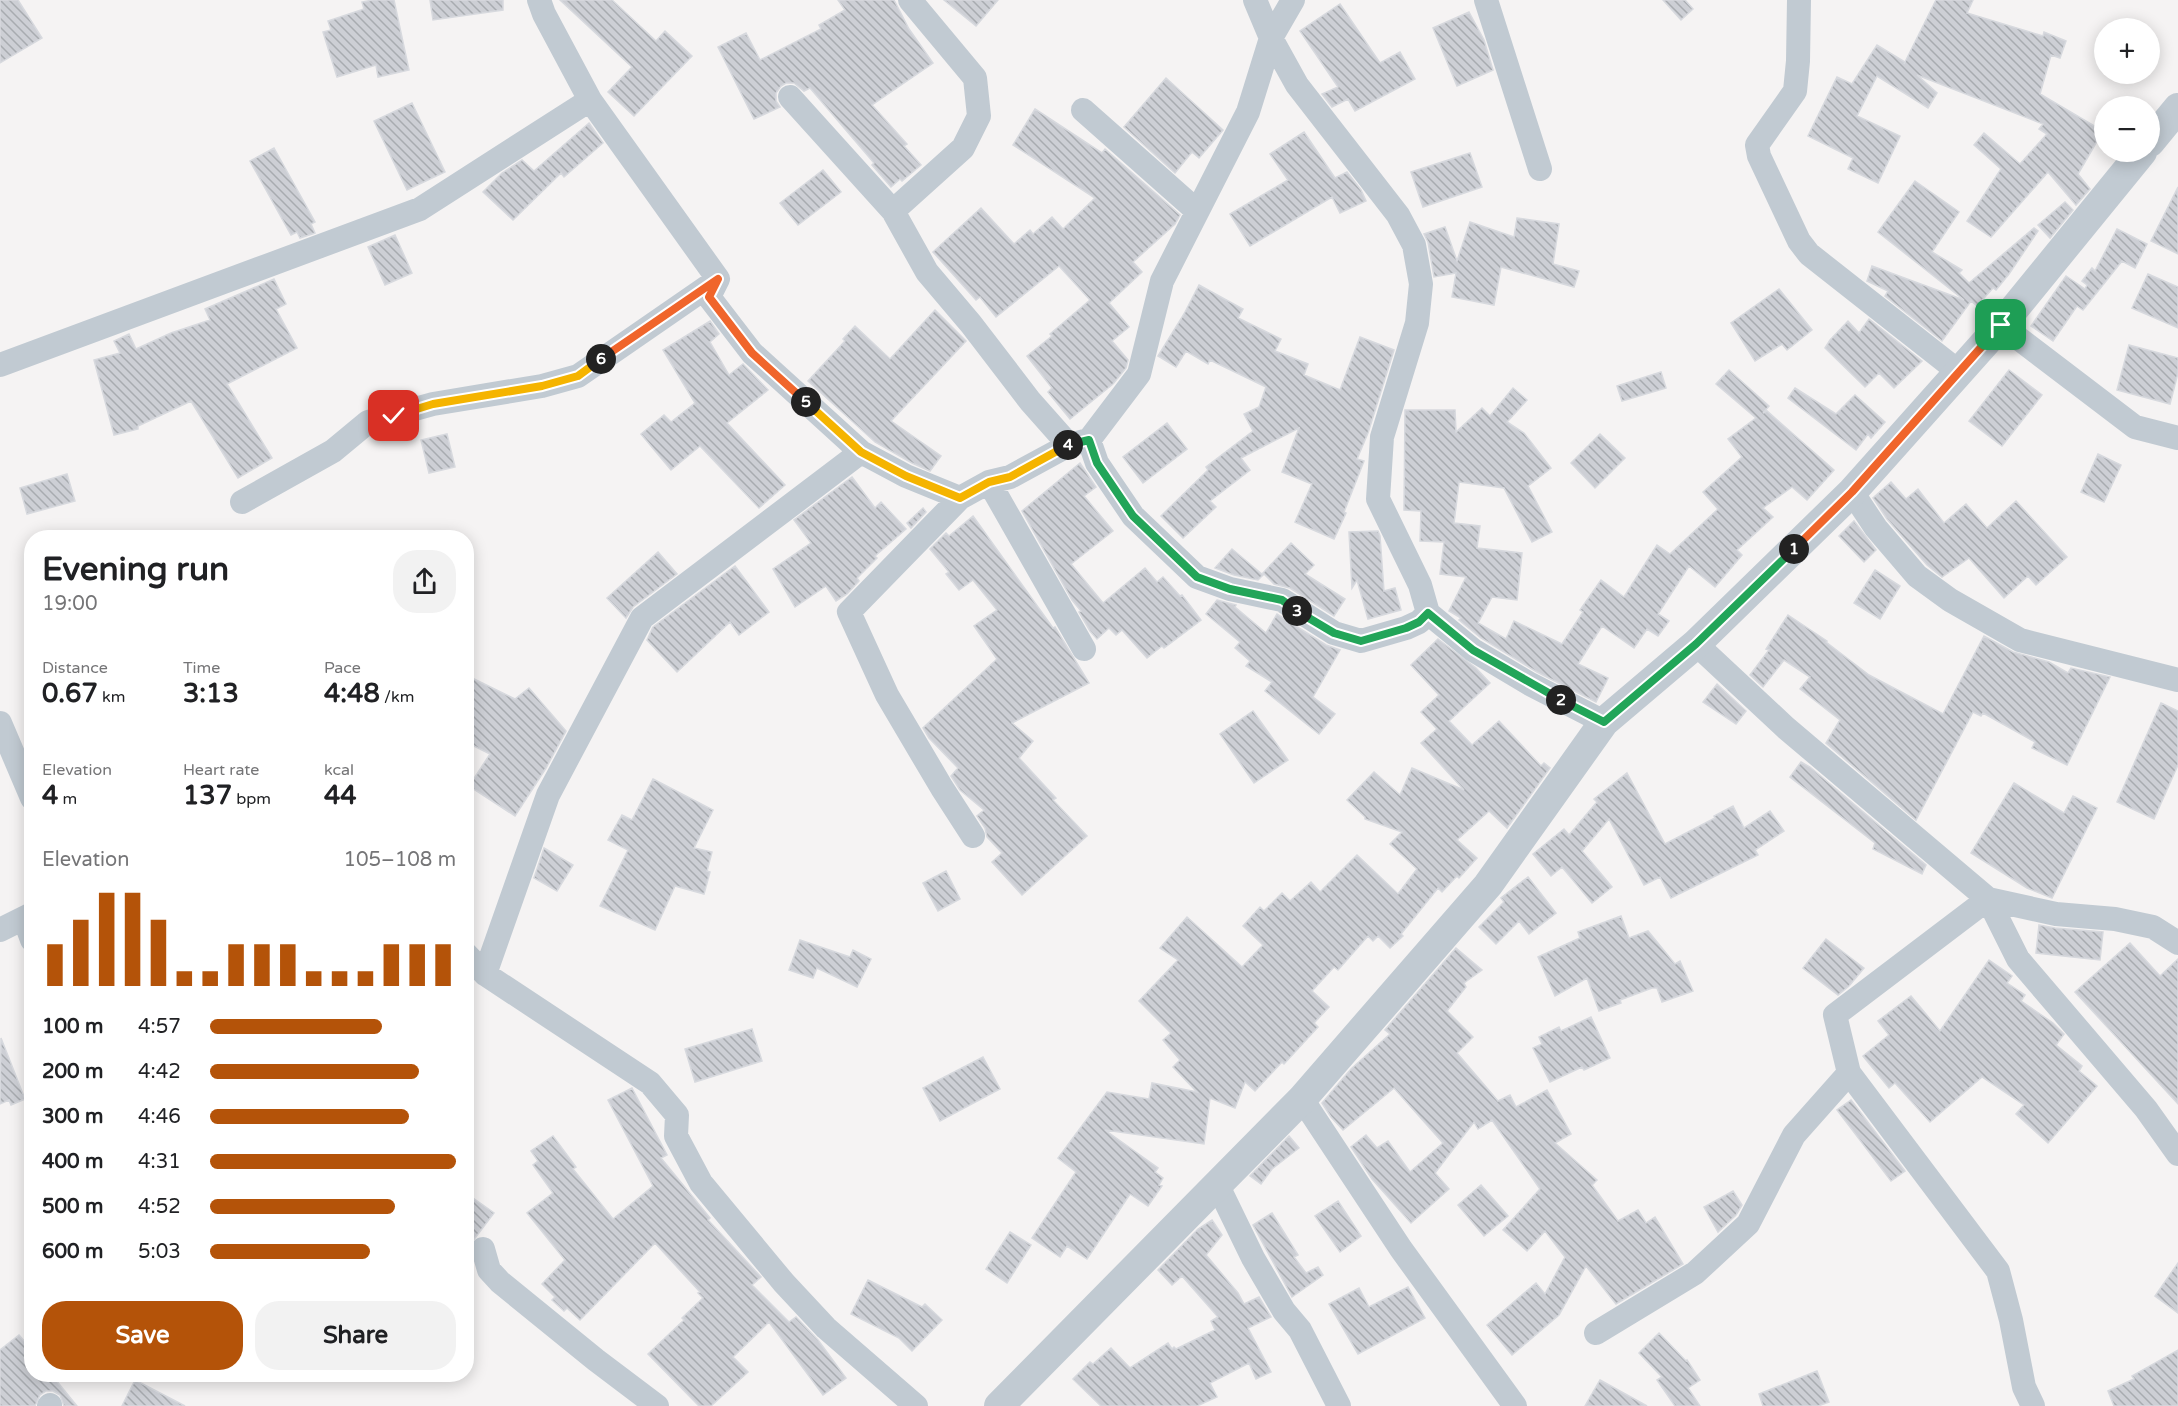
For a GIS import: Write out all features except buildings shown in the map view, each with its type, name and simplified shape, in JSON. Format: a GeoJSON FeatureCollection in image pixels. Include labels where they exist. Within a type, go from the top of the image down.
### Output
{"type":"FeatureCollection","features":[{"type":"Feature","properties":{"kind":"street"},"geometry":{"type":"LineString","coordinates":[[539,0],[544,14],[590,99],[718,279]]}},
{"type":"Feature","properties":{"kind":"street"},"geometry":{"type":"LineString","coordinates":[[893,211],[963,148],[979,116],[975,78],[910,0]]}},
{"type":"Feature","properties":{"kind":"street"},"geometry":{"type":"LineString","coordinates":[[1255,0],[1271,38],[1297,85],[1398,215],[1414,245],[1421,284],[1417,323],[1382,437],[1378,499],[1420,585],[1428,613],[1473,650],[1530,684],[1604,722]]}},
{"type":"Feature","properties":{"kind":"street"},"geometry":{"type":"LineString","coordinates":[[974,836],[937,781],[887,695],[849,612],[960,498],[989,482],[1010,477],[1079,442],[1139,374],[1162,281],[1248,112],[1271,38],[1293,0]]}},
{"type":"Feature","properties":{"kind":"street"},"geometry":{"type":"LineString","coordinates":[[1486,0],[1540,169]]}},
{"type":"Feature","properties":{"kind":"street"},"geometry":{"type":"LineString","coordinates":[[1799,0],[1795,91],[1762,135],[1757,145],[1759,156],[1799,241],[1809,254],[1959,372]]}},
{"type":"Feature","properties":{"kind":"street"},"geometry":{"type":"LineString","coordinates":[[790,97],[893,211],[927,272],[1030,400],[1079,442],[1097,463],[1133,516],[1197,577],[1230,589],[1282,600],[1334,633],[1361,641],[1406,628],[1419,622],[1428,613]]}},
{"type":"Feature","properties":{"kind":"street"},"geometry":{"type":"LineString","coordinates":[[0,365],[420,209],[590,99]]}},
{"type":"Feature","properties":{"kind":"street"},"geometry":{"type":"LineString","coordinates":[[2160,130],[2178,108]]}},
{"type":"Feature","properties":{"kind":"street"},"geometry":{"type":"LineString","coordinates":[[1083,110],[1197,211]]}},
{"type":"Feature","properties":{"kind":"street"},"geometry":{"type":"LineString","coordinates":[[999,1406],[1216,1184],[1302,1100],[1488,885],[1604,722],[1696,644],[1852,492],[2001,325],[2134,162]]}},
{"type":"Feature","properties":{"kind":"street"},"geometry":{"type":"LineString","coordinates":[[718,279],[709,297],[752,353],[861,452],[906,476],[960,498]]}},
{"type":"Feature","properties":{"kind":"street"},"geometry":{"type":"LineString","coordinates":[[242,502],[333,451],[368,422],[433,404],[542,386],[578,376],[718,279]]}},
{"type":"Feature","properties":{"kind":"street"},"geometry":{"type":"LineString","coordinates":[[2001,325],[2135,427],[2176,444]]}},
{"type":"Feature","properties":{"kind":"street"},"geometry":{"type":"LineString","coordinates":[[484,974],[548,795],[642,618],[861,452]]}},
{"type":"Feature","properties":{"kind":"street"},"geometry":{"type":"LineString","coordinates":[[989,482],[1084,649]]}},
{"type":"Feature","properties":{"kind":"street"},"geometry":{"type":"LineString","coordinates":[[1852,492],[1876,528],[1917,576],[1950,600],[2020,640],[2178,680]]}},
{"type":"Feature","properties":{"kind":"street"},"geometry":{"type":"LineString","coordinates":[[1696,644],[1786,728],[1988,899],[2018,959],[2146,1109],[2178,1154]]}},
{"type":"Feature","properties":{"kind":"street"},"geometry":{"type":"LineString","coordinates":[[0,723],[24,779]]}},
{"type":"Feature","properties":{"kind":"street"},"geometry":{"type":"LineString","coordinates":[[2033,1406],[2024,1387],[2011,1320],[1998,1271],[1849,1073],[1835,1015],[1988,899],[2056,914],[2115,919],[2153,927],[2178,943]]}},
{"type":"Feature","properties":{"kind":"street"},"geometry":{"type":"LineString","coordinates":[[0,930],[24,925]]}},
{"type":"Feature","properties":{"kind":"street"},"geometry":{"type":"LineString","coordinates":[[474,963],[484,974],[650,1083],[677,1115],[676,1136],[701,1183],[784,1283],[826,1328],[916,1406]]}},
{"type":"Feature","properties":{"kind":"street"},"geometry":{"type":"LineString","coordinates":[[1596,1333],[1695,1273],[1748,1224],[1794,1135],[1849,1073]]}},
{"type":"Feature","properties":{"kind":"street"},"geometry":{"type":"LineString","coordinates":[[1302,1100],[1401,1249],[1515,1406]]}},
{"type":"Feature","properties":{"kind":"street"},"geometry":{"type":"LineString","coordinates":[[1216,1184],[1253,1258],[1284,1311],[1300,1330],[1338,1406]]}},
{"type":"Feature","properties":{"kind":"street"},"geometry":{"type":"LineString","coordinates":[[483,1249],[489,1270],[500,1282],[657,1406]]}},
{"type":"Feature","properties":{"kind":"route"},"geometry":{"type":"LineString","coordinates":[[394,416],[433,404],[542,386],[578,376],[718,279],[709,297],[752,353],[861,452],[906,476],[960,498],[989,482],[1010,477],[1069,445],[1089,440],[1097,463],[1133,516],[1197,577],[1230,589],[1282,600],[1334,633],[1361,641],[1406,628],[1419,622],[1428,613],[1473,650],[1530,684],[1604,722],[1696,644],[1852,492],[2001,325]]}}]}
